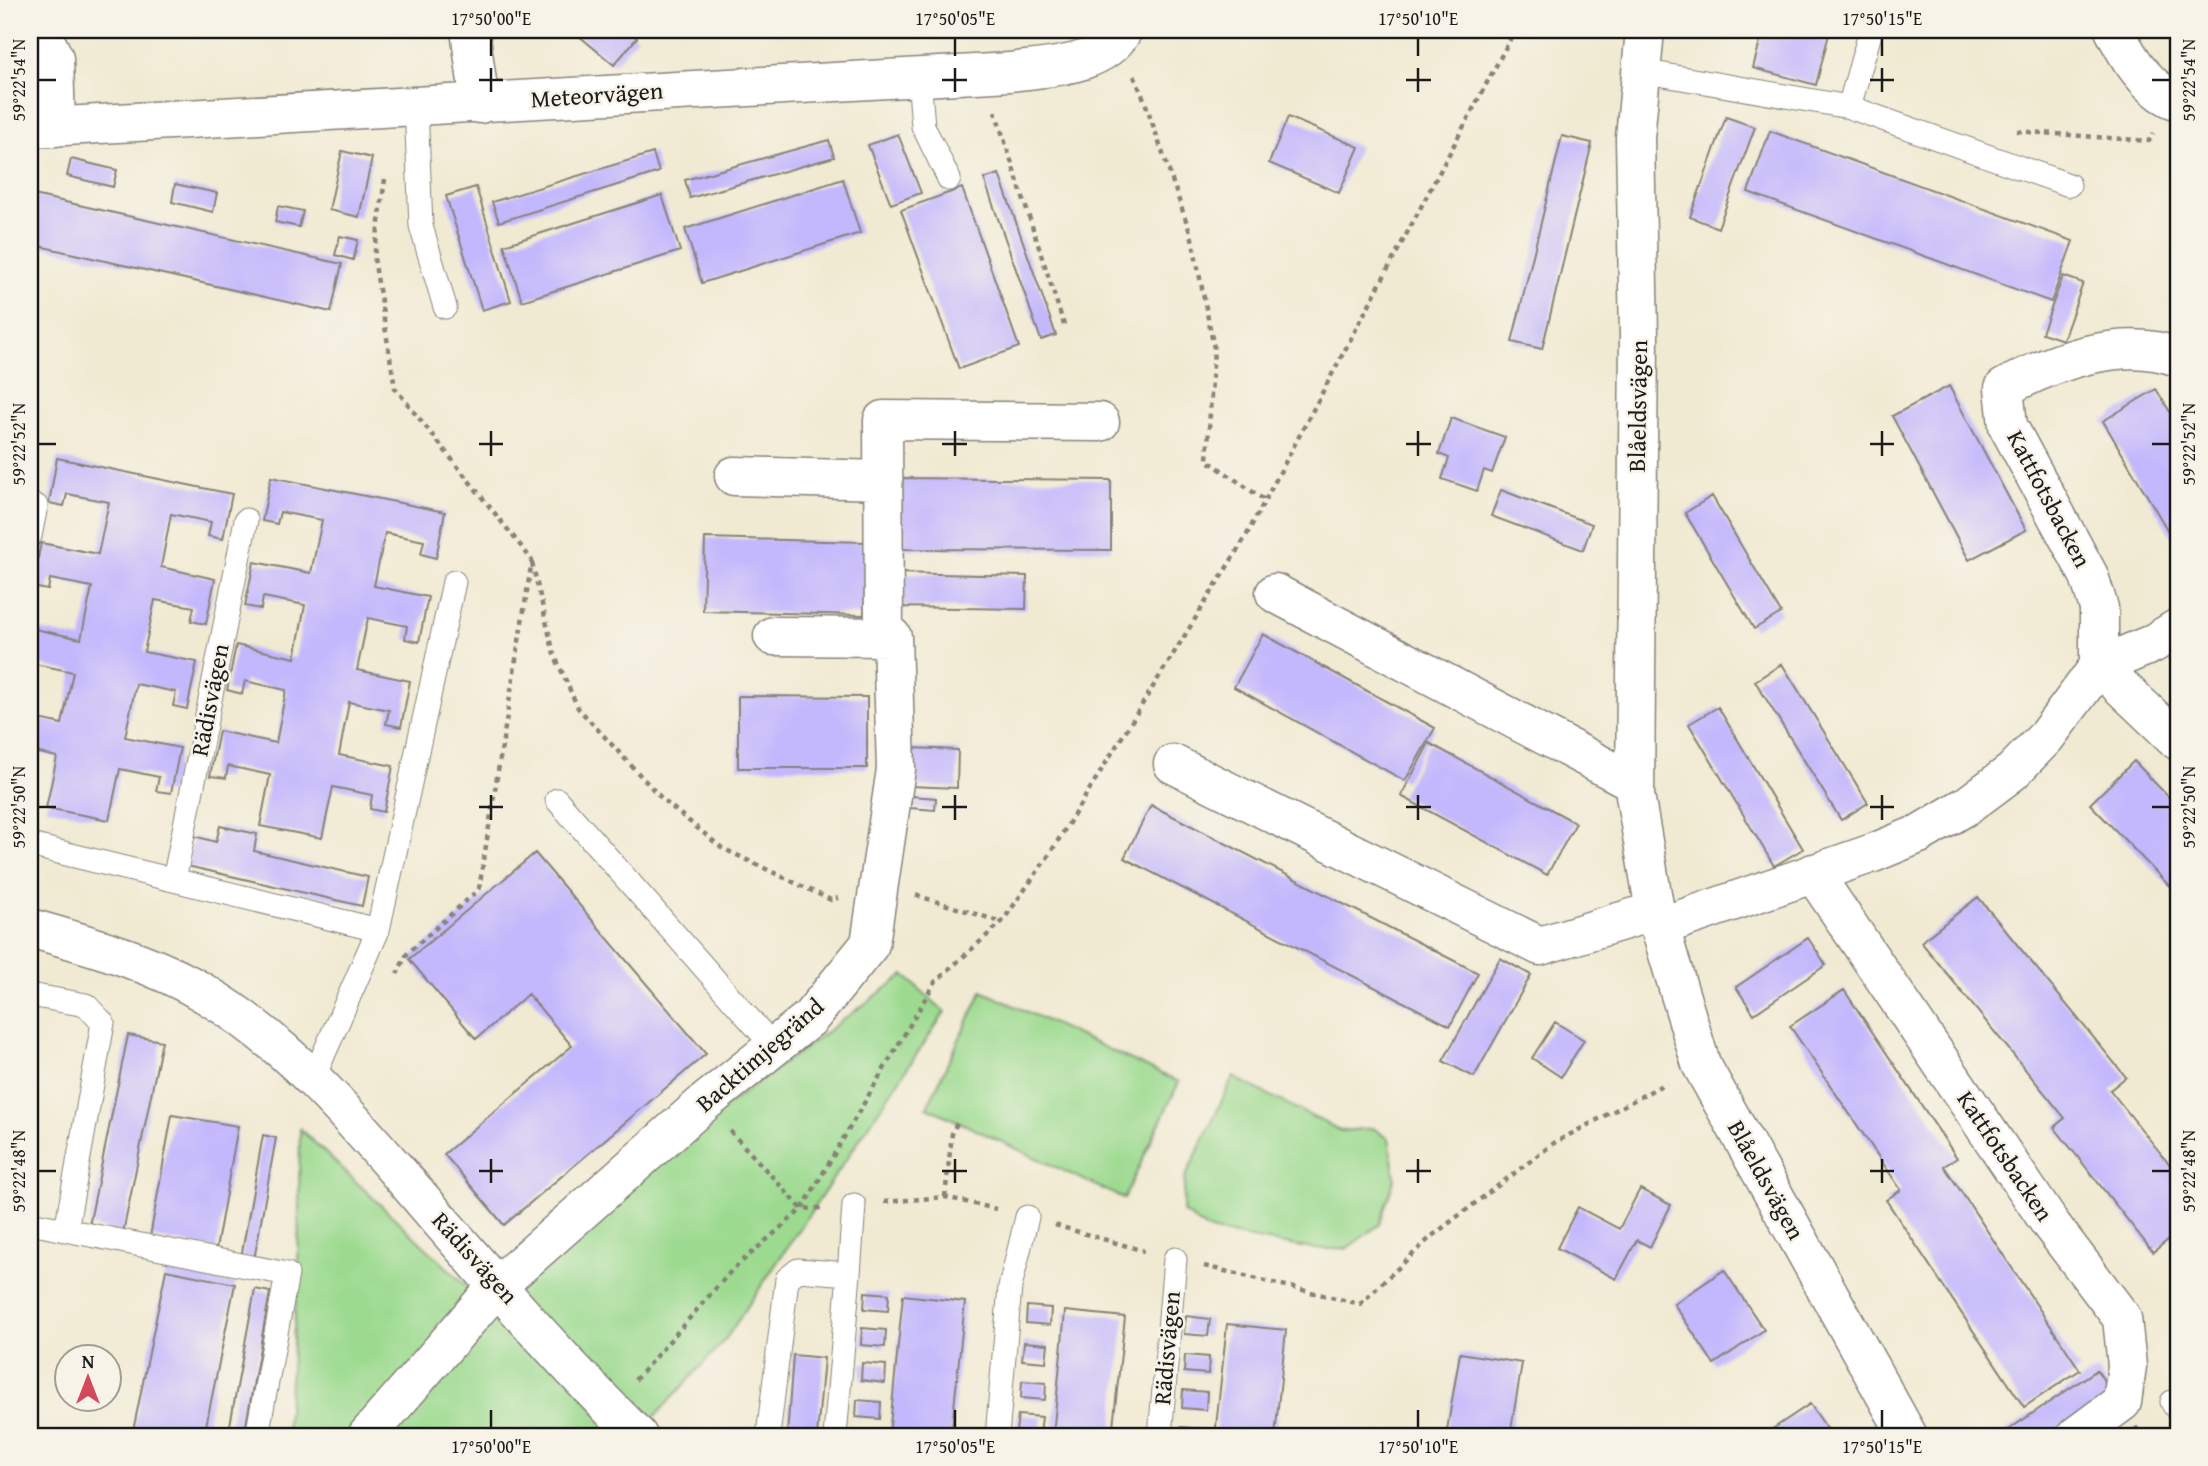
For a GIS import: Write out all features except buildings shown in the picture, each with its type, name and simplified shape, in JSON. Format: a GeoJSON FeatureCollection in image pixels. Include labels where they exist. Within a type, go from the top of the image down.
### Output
{"type":"FeatureCollection","features":[{"type":"Feature","properties":{"kind":"street"},"geometry":{"type":"LineString","coordinates":[[40,30],[54,58],[43,127]]}},
{"type":"Feature","properties":{"kind":"street"},"geometry":{"type":"LineString","coordinates":[[470,30],[480,104]]}},
{"type":"Feature","properties":{"kind":"street","name":"Blåeldsvägen"},"geometry":{"type":"LineString","coordinates":[[1646,30],[1635,138],[1639,350],[1635,783],[1657,919],[1701,1064],[1908,1436]]}},
{"type":"Feature","properties":{"kind":"street"},"geometry":{"type":"LineString","coordinates":[[2114,30],[2128,57],[2174,99]]}},
{"type":"Feature","properties":{"kind":"street","name":"Meteorvägen"},"geometry":{"type":"LineString","coordinates":[[43,127],[480,104],[569,95],[984,74],[1081,62],[1120,35]]}},
{"type":"Feature","properties":{"kind":"street","name":"Kattfotsbacken"},"geometry":{"type":"LineString","coordinates":[[2099,666],[2099,608],[2089,576],[2008,426],[2004,387],[2030,374],[2106,352],[2142,349],[2178,357]]}},
{"type":"Feature","properties":{"kind":"street","name":"Backtimjegränd"},"geometry":{"type":"LineString","coordinates":[[367,1436],[498,1285],[704,1103],[810,1018],[870,944],[896,769],[892,638],[884,638],[883,420],[1100,422]]}},
{"type":"Feature","properties":{"kind":"street"},"geometry":{"type":"LineString","coordinates":[[733,476],[883,480]]}},
{"type":"Feature","properties":{"kind":"street"},"geometry":{"type":"LineString","coordinates":[[1275,593],[1635,783]]}},
{"type":"Feature","properties":{"kind":"street"},"geometry":{"type":"LineString","coordinates":[[1173,764],[1540,946],[1657,919],[1813,873],[1919,834],[1968,805],[2012,772],[2046,737],[2099,666],[2152,644],[2178,628]]}},
{"type":"Feature","properties":{"kind":"street"},"geometry":{"type":"LineString","coordinates":[[773,636],[884,638]]}},
{"type":"Feature","properties":{"kind":"street"},"geometry":{"type":"LineString","coordinates":[[2099,666],[2178,741]]}},
{"type":"Feature","properties":{"kind":"street","name":"Kattfotsbacken"},"geometry":{"type":"LineString","coordinates":[[1813,873],[2049,1222],[2122,1318],[2127,1366],[2122,1402],[2076,1436]]}},
{"type":"Feature","properties":{"kind":"street","name":"Rädisvägen"},"geometry":{"type":"LineString","coordinates":[[30,928],[118,954],[207,995],[285,1052],[331,1094],[498,1285],[638,1436]]}},
{"type":"Feature","properties":{"kind":"lane"},"geometry":{"type":"LineString","coordinates":[[1849,107],[1871,30]]}},
{"type":"Feature","properties":{"kind":"lane"},"geometry":{"type":"LineString","coordinates":[[1641,72],[1849,107],[2069,185]]}},
{"type":"Feature","properties":{"kind":"lane"},"geometry":{"type":"LineString","coordinates":[[919,77],[923,126],[949,179]]}},
{"type":"Feature","properties":{"kind":"lane"},"geometry":{"type":"LineString","coordinates":[[416,106],[421,226],[445,307]]}},
{"type":"Feature","properties":{"kind":"lane"},"geometry":{"type":"LineString","coordinates":[[30,536],[36,506]]}},
{"type":"Feature","properties":{"kind":"lane","name":"Rädisvägen"},"geometry":{"type":"LineString","coordinates":[[174,880],[246,520]]}},
{"type":"Feature","properties":{"kind":"lane"},"geometry":{"type":"LineString","coordinates":[[313,1079],[378,930],[454,582]]}},
{"type":"Feature","properties":{"kind":"lane"},"geometry":{"type":"LineString","coordinates":[[557,800],[774,1047]]}},
{"type":"Feature","properties":{"kind":"lane"},"geometry":{"type":"LineString","coordinates":[[30,845],[378,930]]}},
{"type":"Feature","properties":{"kind":"lane"},"geometry":{"type":"LineString","coordinates":[[30,995],[86,1005],[103,1023],[66,1230]]}},
{"type":"Feature","properties":{"kind":"lane"},"geometry":{"type":"LineString","coordinates":[[835,1436],[854,1205]]}},
{"type":"Feature","properties":{"kind":"lane"},"geometry":{"type":"LineString","coordinates":[[997,1436],[1010,1287],[1027,1217]]}},
{"type":"Feature","properties":{"kind":"lane"},"geometry":{"type":"LineString","coordinates":[[30,1223],[287,1274],[257,1436]]}},
{"type":"Feature","properties":{"kind":"lane","name":"Rädisvägen"},"geometry":{"type":"LineString","coordinates":[[1160,1436],[1175,1259]]}},
{"type":"Feature","properties":{"kind":"lane"},"geometry":{"type":"LineString","coordinates":[[768,1436],[787,1279],[798,1270],[849,1274]]}},
{"type":"Feature","properties":{"kind":"path"},"geometry":{"type":"LineString","coordinates":[[610,1408],[731,1271],[802,1209],[935,982],[1002,922],[1057,844],[1245,538],[1263,499],[1516,30]]}},
{"type":"Feature","properties":{"kind":"path"},"geometry":{"type":"LineString","coordinates":[[1120,35],[1192,238],[1214,348],[1207,460],[1263,499]]}},
{"type":"Feature","properties":{"kind":"path"},"geometry":{"type":"LineString","coordinates":[[984,74],[1017,185],[1064,325]]}},
{"type":"Feature","properties":{"kind":"path"},"geometry":{"type":"LineString","coordinates":[[2015,131],[2149,141],[2174,99]]}},
{"type":"Feature","properties":{"kind":"path"},"geometry":{"type":"LineString","coordinates":[[531,560],[554,654],[578,708],[663,800],[722,848],[831,900],[881,884],[1002,922]]}},
{"type":"Feature","properties":{"kind":"path"},"geometry":{"type":"LineString","coordinates":[[802,1209],[945,1197],[1175,1259],[1360,1304],[1432,1236],[1554,1143],[1701,1064]]}},
{"type":"Feature","properties":{"kind":"path"},"geometry":{"type":"LineString","coordinates":[[704,1103],[802,1209]]}},
{"type":"Feature","properties":{"kind":"path"},"geometry":{"type":"LineString","coordinates":[[945,1197],[952,1133],[958,1121]]}},
{"type":"Feature","properties":{"kind":"green space"},"geometry":{"type":"Polygon","coordinates":[[[904,975],[945,1012],[725,1340],[637,1436],[286,1436],[298,1275],[300,1129],[473,1292],[904,975]]]}},
{"type":"Feature","properties":{"kind":"green space"},"geometry":{"type":"Polygon","coordinates":[[[982,991],[1179,1082],[1124,1199],[927,1107],[982,991]]]}},
{"type":"Feature","properties":{"kind":"green space"},"geometry":{"type":"Polygon","coordinates":[[[1233,1077],[1341,1131],[1373,1128],[1389,1139],[1395,1178],[1379,1225],[1346,1249],[1312,1249],[1208,1230],[1183,1212],[1185,1178],[1233,1077]]]}}]}
